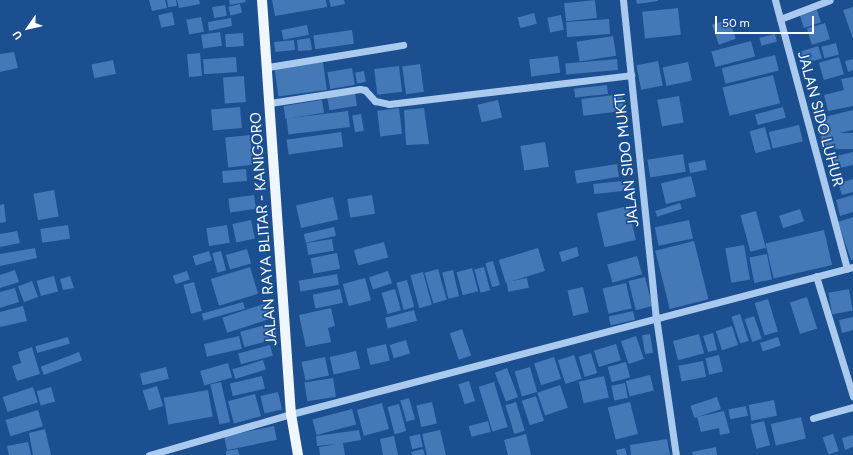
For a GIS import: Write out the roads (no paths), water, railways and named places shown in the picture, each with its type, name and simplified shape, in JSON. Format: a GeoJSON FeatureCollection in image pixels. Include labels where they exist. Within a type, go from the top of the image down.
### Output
{"type":"FeatureCollection","features":[{"type":"Feature","properties":{"kind":"main road","name":"JALAN RAYA BLITAR - KANIGORO"},"geometry":{"type":"LineString","coordinates":[[262,0],[268,67],[291,414],[298,455]]}},
{"type":"Feature","properties":{"kind":"street","name":"JALAN SIDO MUKTI"},"geometry":{"type":"LineString","coordinates":[[623,0],[656,317],[676,455]]}},
{"type":"Feature","properties":{"kind":"street","name":"JALAN SIDO LUHUR"},"geometry":{"type":"LineString","coordinates":[[775,0],[850,268]]}},
{"type":"Feature","properties":{"kind":"street"},"geometry":{"type":"LineString","coordinates":[[780,19],[830,0]]}},
{"type":"Feature","properties":{"kind":"street"},"geometry":{"type":"LineString","coordinates":[[268,67],[403,45]]}},
{"type":"Feature","properties":{"kind":"street"},"geometry":{"type":"LineString","coordinates":[[270,103],[360,89],[365,90],[374,101],[388,104],[632,75]]}},
{"type":"Feature","properties":{"kind":"street"},"geometry":{"type":"LineString","coordinates":[[149,455],[291,414],[502,361],[656,317],[740,298],[816,276],[850,268]]}},
{"type":"Feature","properties":{"kind":"street"},"geometry":{"type":"LineString","coordinates":[[816,276],[853,396]]}},
{"type":"Feature","properties":{"kind":"street"},"geometry":{"type":"LineString","coordinates":[[813,418],[853,408]]}}]}
